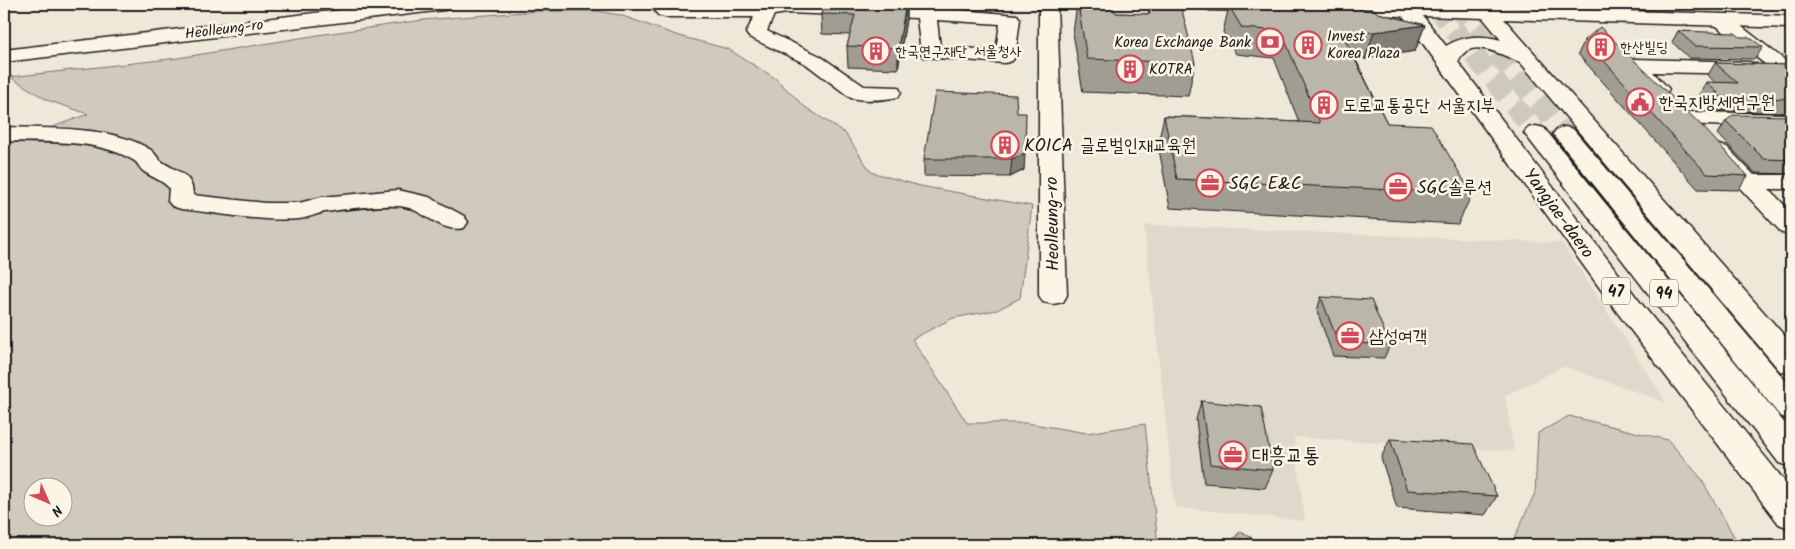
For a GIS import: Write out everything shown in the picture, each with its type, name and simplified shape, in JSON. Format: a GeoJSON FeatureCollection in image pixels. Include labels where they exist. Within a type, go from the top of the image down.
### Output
{"type":"FeatureCollection","features":[{"type":"Feature","properties":{"kind":"main road","name":"Heolleung-ro"},"geometry":{"type":"LineString","coordinates":[[4,53],[301,4]]}},
{"type":"Feature","properties":{"kind":"main road","name":"Heolleung-ro"},"geometry":{"type":"LineString","coordinates":[[4,53],[444,4]]}},
{"type":"Feature","properties":{"kind":"main road","name":"Heolleung-ro"},"geometry":{"type":"LineString","coordinates":[[1048,4],[1053,295]]}},
{"type":"Feature","properties":{"kind":"main road"},"geometry":{"type":"LineString","coordinates":[[1210,4],[1327,7],[1484,7],[1567,14],[1640,11],[1791,10]]}},
{"type":"Feature","properties":{"kind":"main road"},"geometry":{"type":"LineString","coordinates":[[1604,4],[1640,11],[1721,20],[1791,22]]}},
{"type":"Feature","properties":{"kind":"main road","name":"Yangjae-daero"},"geometry":{"type":"LineString","coordinates":[[1406,6],[1630,309],[1791,514]]}},
{"type":"Feature","properties":{"kind":"main road"},"geometry":{"type":"LineString","coordinates":[[665,11],[787,7],[926,12],[1010,19],[1005,57],[931,54],[926,12]]}},
{"type":"Feature","properties":{"kind":"main road"},"geometry":{"type":"LineString","coordinates":[[1327,7],[1383,16],[1427,35]]}},
{"type":"Feature","properties":{"kind":"main road"},"geometry":{"type":"LineString","coordinates":[[1484,7],[1791,363]]}},
{"type":"Feature","properties":{"kind":"main road"},"geometry":{"type":"LineString","coordinates":[[768,8],[756,33],[813,60],[859,93],[890,92]]}},
{"type":"Feature","properties":{"kind":"main road"},"geometry":{"type":"LineString","coordinates":[[1528,59],[1524,40],[1529,27],[1544,18],[1567,14]]}},
{"type":"Feature","properties":{"kind":"main road"},"geometry":{"type":"LineString","coordinates":[[969,55],[970,16]]}},
{"type":"Feature","properties":{"kind":"main road"},"geometry":{"type":"LineString","coordinates":[[1721,20],[1787,72]]}},
{"type":"Feature","properties":{"kind":"main road"},"geometry":{"type":"LineString","coordinates":[[1447,62],[1452,51],[1470,42],[1494,45],[1528,59]]}},
{"type":"Feature","properties":{"kind":"main road"},"geometry":{"type":"LineString","coordinates":[[1787,72],[1635,65],[1791,227]]}},
{"type":"Feature","properties":{"kind":"main road"},"geometry":{"type":"LineString","coordinates":[[1687,119],[1791,121]]}},
{"type":"Feature","properties":{"kind":"main road","name":"94"},"geometry":{"type":"LineString","coordinates":[[1536,133],[1791,454]]}},
{"type":"Feature","properties":{"kind":"main road"},"geometry":{"type":"LineString","coordinates":[[4,134],[95,139],[125,146],[144,156],[152,166],[171,175],[181,187],[182,200],[265,211],[300,211],[322,205],[398,198],[420,202],[455,222]]}},
{"type":"Feature","properties":{"kind":"main road","name":"94"},"geometry":{"type":"LineString","coordinates":[[1565,134],[1791,408]]}},
{"type":"Feature","properties":{"kind":"main road"},"geometry":{"type":"LineString","coordinates":[[1747,182],[1791,182]]}},
{"type":"Feature","properties":{"kind":"shaded area"},"geometry":{"type":"Polygon","coordinates":[[[538,11],[596,11],[620,15],[679,36],[728,49],[775,78],[805,107],[845,133],[871,172],[920,186],[1032,206],[1020,298],[997,310],[953,318],[912,339],[967,423],[1027,423],[1087,433],[1145,424],[1158,545],[4,545],[4,145],[88,114],[47,100],[10,77],[178,58],[423,20],[538,11]]]}},
{"type":"Feature","properties":{"kind":"shaded area"},"geometry":{"type":"Polygon","coordinates":[[[1144,225],[1562,243],[1667,403],[1564,366],[1505,396],[1514,451],[1294,437],[1305,521],[1175,507],[1144,225]]]}},
{"type":"Feature","properties":{"kind":"shaded area"},"geometry":{"type":"Polygon","coordinates":[[[1569,416],[1668,440],[1700,477],[1739,545],[1511,545],[1535,493],[1538,433],[1569,416]]]}},
{"type":"Feature","properties":{"kind":"building"},"geometry":{"type":"Polygon","coordinates":[[[824,4],[906,4],[898,48],[847,46],[855,15],[821,14],[824,4]]]}},
{"type":"Feature","properties":{"kind":"building"},"geometry":{"type":"Polygon","coordinates":[[[1078,4],[1112,7],[1116,13],[1150,14],[1149,9],[1181,6],[1195,63],[1087,59],[1078,4]]]}},
{"type":"Feature","properties":{"kind":"building"},"geometry":{"type":"Polygon","coordinates":[[[1274,4],[1373,9],[1378,13],[1425,25],[1374,32],[1341,32],[1387,123],[1431,125],[1472,194],[1177,179],[1164,116],[1320,123],[1281,31],[1242,28],[1229,6],[1274,4]]]}},
{"type":"Feature","properties":{"kind":"building"},"geometry":{"type":"Polygon","coordinates":[[[1600,27],[1703,127],[1748,176],[1707,174],[1585,40],[1600,27]]]}},
{"type":"Feature","properties":{"kind":"building"},"geometry":{"type":"Polygon","coordinates":[[[1678,31],[1735,33],[1740,37],[1749,37],[1763,47],[1695,46],[1678,31]]]}},
{"type":"Feature","properties":{"kind":"building"},"geometry":{"type":"Polygon","coordinates":[[[1715,63],[1791,65],[1791,99],[1719,97],[1715,93],[1718,93],[1706,82],[1738,83],[1715,63]]]}},
{"type":"Feature","properties":{"kind":"building"},"geometry":{"type":"Polygon","coordinates":[[[935,92],[1016,95],[1017,113],[1026,113],[1025,153],[1012,159],[924,159],[935,92]]]}},
{"type":"Feature","properties":{"kind":"building"},"geometry":{"type":"Polygon","coordinates":[[[1733,115],[1791,116],[1791,160],[1764,159],[1726,121],[1733,115]]]}},
{"type":"Feature","properties":{"kind":"building"},"geometry":{"type":"Polygon","coordinates":[[[1321,297],[1371,300],[1390,345],[1338,342],[1321,297]]]}},
{"type":"Feature","properties":{"kind":"building"},"geometry":{"type":"Polygon","coordinates":[[[1201,401],[1261,407],[1273,470],[1210,464],[1201,401]]]}},
{"type":"Feature","properties":{"kind":"building"},"geometry":{"type":"Polygon","coordinates":[[[1390,439],[1473,444],[1497,496],[1407,490],[1390,439]]]}},
{"type":"Feature","properties":{"kind":"building"},"geometry":{"type":"Polygon","coordinates":[[[1241,531],[1262,545],[1228,545],[1241,531]]]}},
{"type":"Feature","properties":{"kind":"tunnel"},"geometry":{"type":"LineString","coordinates":[[1434,4],[1536,133]]}},
{"type":"Feature","properties":{"kind":"tunnel"},"geometry":{"type":"LineString","coordinates":[[1454,4],[1565,134]]}},
{"type":"Feature","properties":{"kind":"tunnel"},"geometry":{"type":"LineString","coordinates":[[1601,4],[1639,5]]}},
{"type":"Feature","properties":{"kind":"place","name":"Korea Exchange Bank"},"geometry":{"type":"Point","coordinates":[1270,42]}},
{"type":"Feature","properties":{"kind":"place","name":"Invest Korea Plaza"},"geometry":{"type":"Point","coordinates":[1308,45]}},
{"type":"Feature","properties":{"kind":"place","name":"한산빌딩"},"geometry":{"type":"Point","coordinates":[1601,47]}},
{"type":"Feature","properties":{"kind":"place","name":"한국연구재단 서울청사"},"geometry":{"type":"Point","coordinates":[876,51]}},
{"type":"Feature","properties":{"kind":"place","name":"KOTRA"},"geometry":{"type":"Point","coordinates":[1130,69]}},
{"type":"Feature","properties":{"kind":"place","name":"한국지방세연구원"},"geometry":{"type":"Point","coordinates":[1640,102]}},
{"type":"Feature","properties":{"kind":"place","name":"도로교통공단 서울지부"},"geometry":{"type":"Point","coordinates":[1324,105]}},
{"type":"Feature","properties":{"kind":"place","name":"KOICA 글로벌인재교육원"},"geometry":{"type":"Point","coordinates":[1005,145]}},
{"type":"Feature","properties":{"kind":"place","name":"SGC E&C"},"geometry":{"type":"Point","coordinates":[1210,183]}},
{"type":"Feature","properties":{"kind":"place","name":"SGC솔루션"},"geometry":{"type":"Point","coordinates":[1398,187]}},
{"type":"Feature","properties":{"kind":"place","name":"삼성여객"},"geometry":{"type":"Point","coordinates":[1350,336]}},
{"type":"Feature","properties":{"kind":"place","name":"대흥교통"},"geometry":{"type":"Point","coordinates":[1233,455]}}]}
